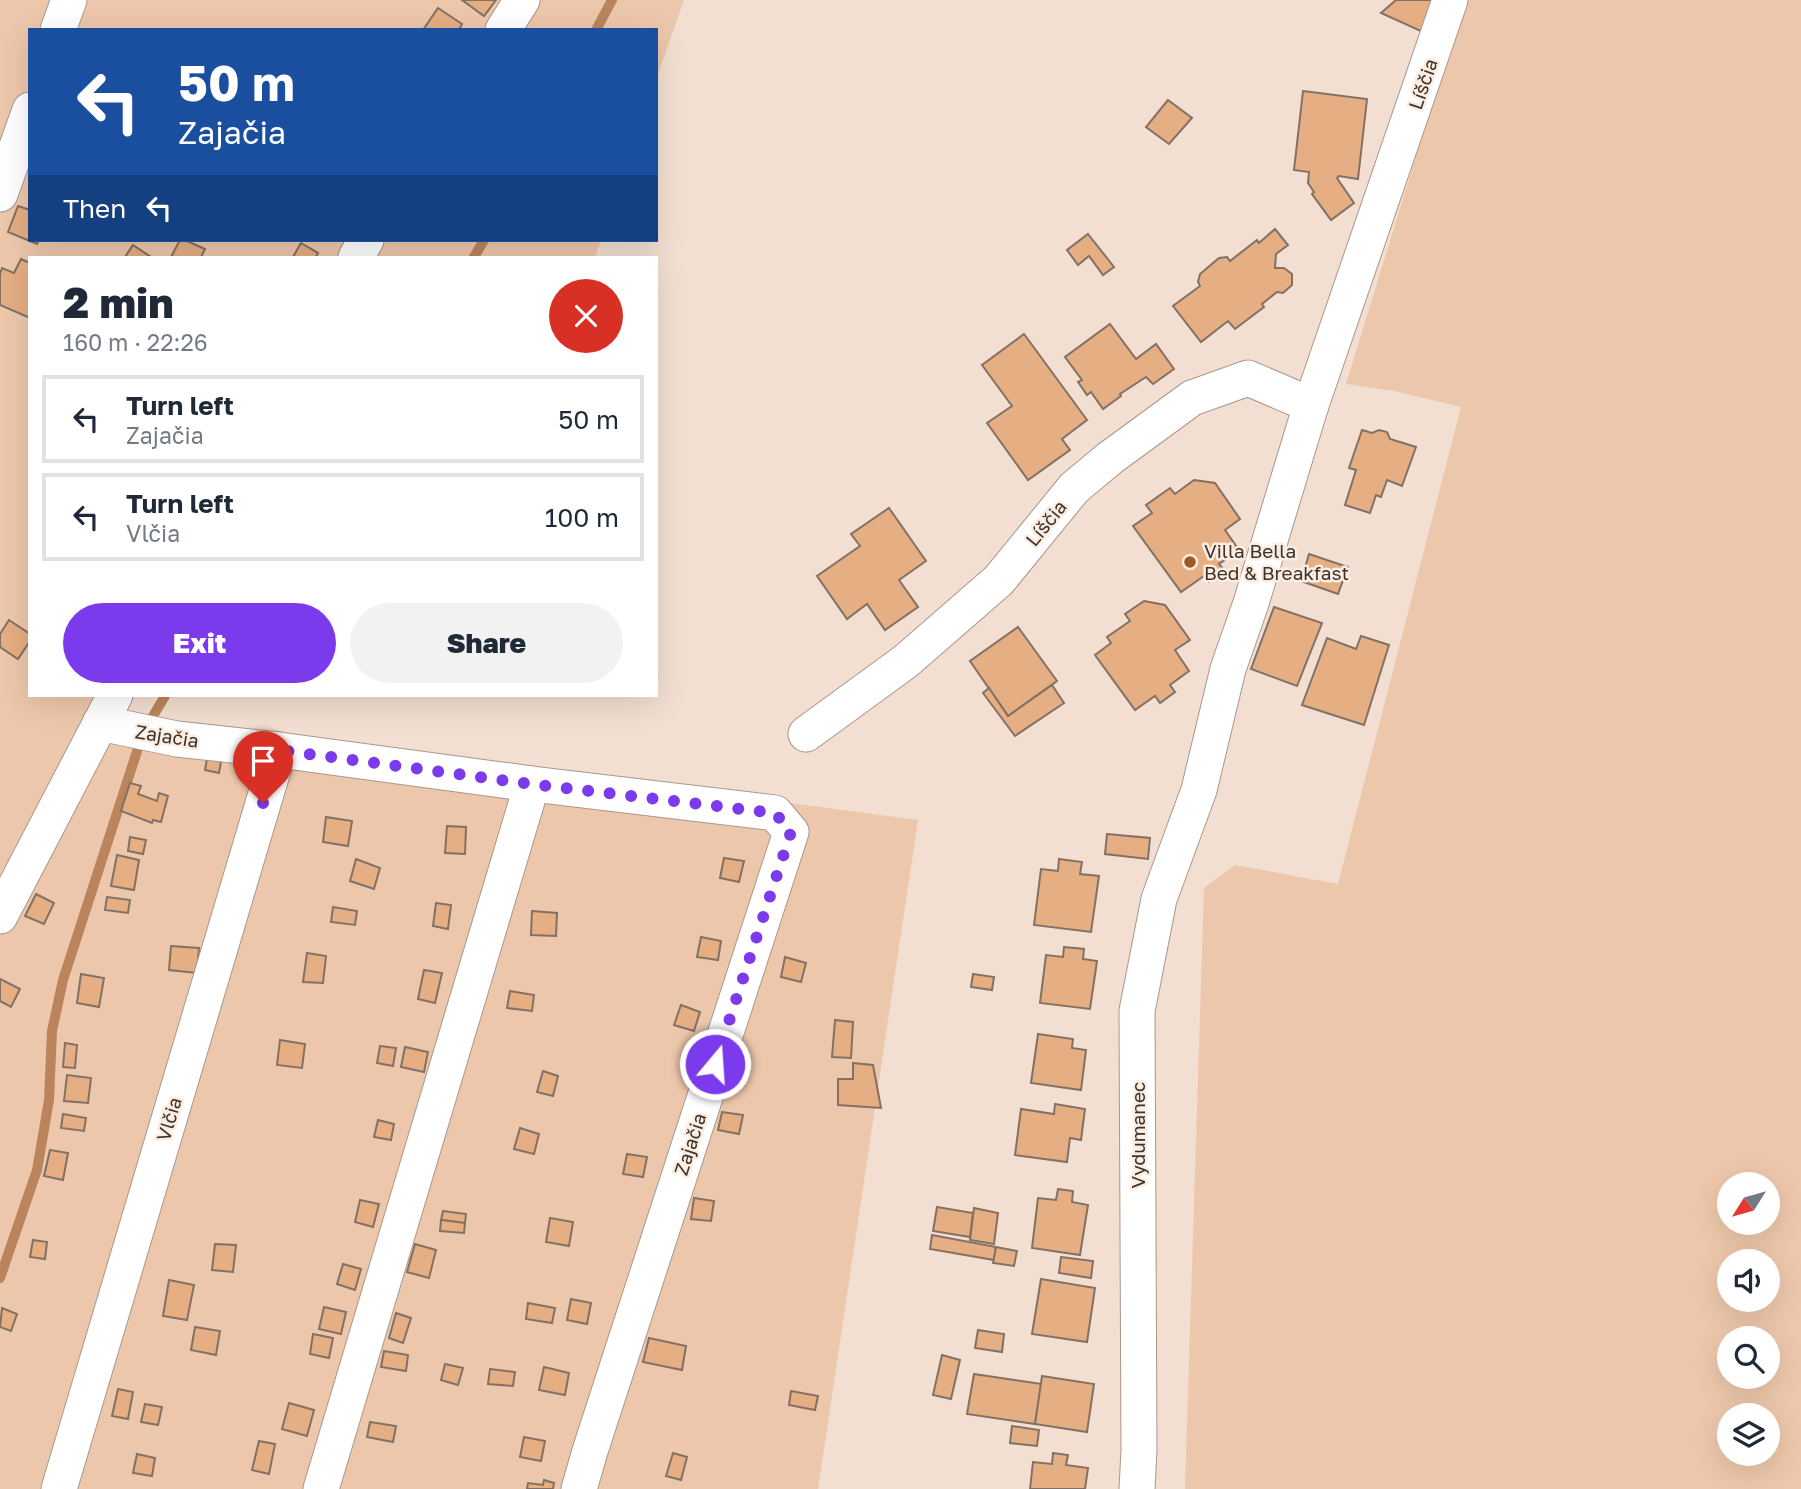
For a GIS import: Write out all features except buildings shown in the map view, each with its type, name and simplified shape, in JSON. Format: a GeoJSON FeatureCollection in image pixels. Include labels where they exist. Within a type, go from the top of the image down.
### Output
{"type":"FeatureCollection","features":[{"type":"Feature","properties":{"kind":"street"},"geometry":{"type":"LineString","coordinates":[[59,28],[69,0]]}},
{"type":"Feature","properties":{"kind":"street"},"geometry":{"type":"LineString","coordinates":[[504,28],[522,0]]}},
{"type":"Feature","properties":{"kind":"street","name":"Líščia"},"geometry":{"type":"LineString","coordinates":[[1199,790],[1228,669],[1251,603],[1311,405],[1450,0]]}},
{"type":"Feature","properties":{"kind":"street"},"geometry":{"type":"LineString","coordinates":[[0,194],[28,116]]}},
{"type":"Feature","properties":{"kind":"street","name":"Líščia"},"geometry":{"type":"LineString","coordinates":[[806,734],[906,661],[999,580],[1074,488],[1192,398],[1248,378],[1311,405]]}},
{"type":"Feature","properties":{"kind":"street","name":"Zajačia"},"geometry":{"type":"LineString","coordinates":[[0,916],[108,709],[177,739],[775,813],[791,832],[579,1489]]}},
{"type":"Feature","properties":{"kind":"street","name":"Vlčia"},"geometry":{"type":"LineString","coordinates":[[59,1489],[279,750]]}},
{"type":"Feature","properties":{"kind":"street"},"geometry":{"type":"LineString","coordinates":[[321,1489],[531,784]]}},
{"type":"Feature","properties":{"kind":"street","name":"Vydumanec"},"geometry":{"type":"LineString","coordinates":[[1137,1489],[1137,1011],[1159,899],[1199,790]]}},
{"type":"Feature","properties":{"kind":"shaded area"},"geometry":{"type":"Polygon","coordinates":[[[0,0],[684,0],[658,74],[658,28],[28,28],[28,242],[600,242],[595,256],[28,256],[28,697],[112,697],[103,712],[918,820],[818,1489],[0,1489],[0,0]]]}},
{"type":"Feature","properties":{"kind":"shaded area"},"geometry":{"type":"Polygon","coordinates":[[[1464,0],[1801,0],[1801,1489],[1185,1489],[1204,888],[1235,865],[1338,884],[1461,407],[1395,391],[1346,384],[1464,0]]]}},
{"type":"Feature","properties":{"kind":"waterway"},"geometry":{"type":"LineString","coordinates":[[597,28],[612,0]]}},
{"type":"Feature","properties":{"kind":"waterway"},"geometry":{"type":"LineString","coordinates":[[475,256],[483,242]]}},
{"type":"Feature","properties":{"kind":"waterway"},"geometry":{"type":"LineString","coordinates":[[150,721],[164,697]]}},
{"type":"Feature","properties":{"kind":"waterway"},"geometry":{"type":"LineString","coordinates":[[0,1278],[37,1170],[49,1100],[52,1031],[63,980],[140,742]]}},
{"type":"Feature","properties":{"kind":"place","name":"Villa Bella Bed & Breakfast"},"geometry":{"type":"Point","coordinates":[1190,562]}},
{"type":"Feature","properties":{"kind":"route"},"geometry":{"type":"LineString","coordinates":[[263,803],[279,750],[775,813],[791,832],[715,1064]]}}]}
